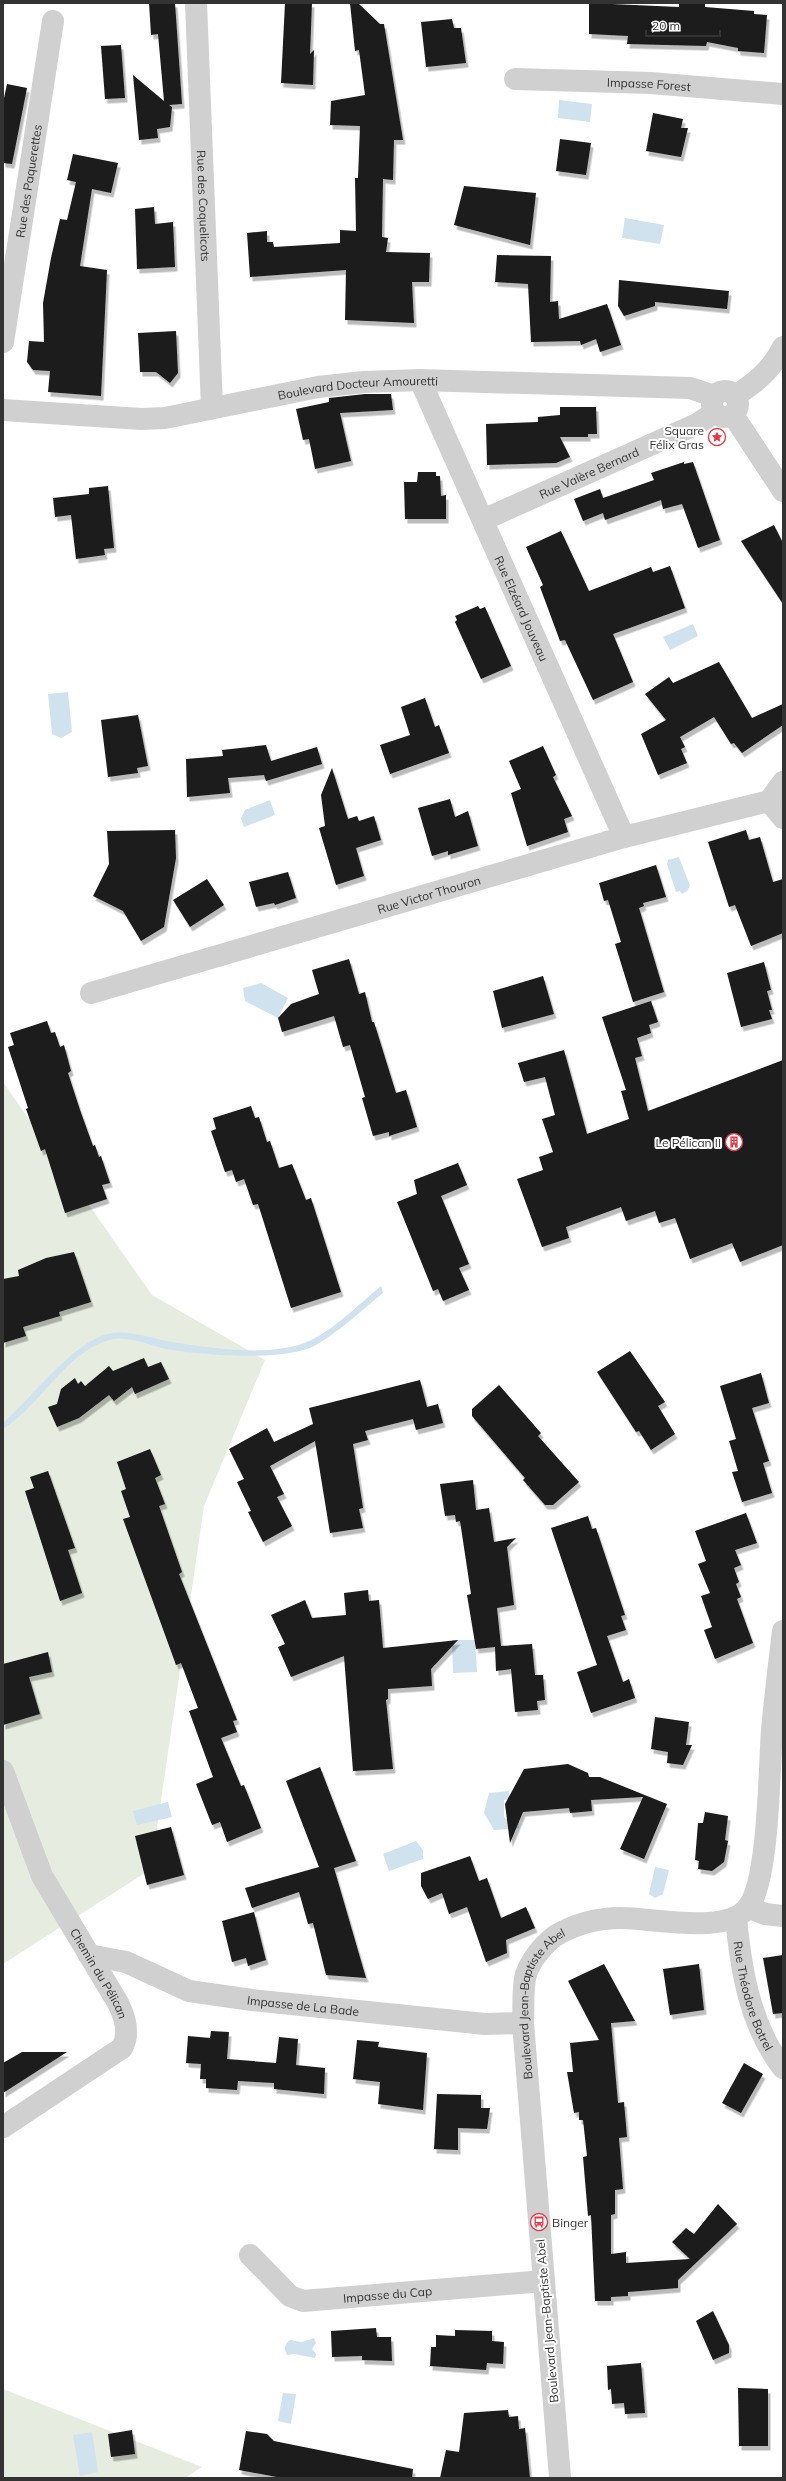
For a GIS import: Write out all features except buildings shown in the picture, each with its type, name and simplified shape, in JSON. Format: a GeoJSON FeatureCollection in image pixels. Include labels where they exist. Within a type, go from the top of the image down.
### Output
{"type":"FeatureCollection","features":[{"type":"Feature","properties":{"kind":"street","name":"Rue des Coquelicots"},"geometry":{"type":"LineString","coordinates":[[196,3],[212,408]]}},
{"type":"Feature","properties":{"kind":"street","name":"Rue des Paquerettes"},"geometry":{"type":"LineString","coordinates":[[3,342],[53,21]]}},
{"type":"Feature","properties":{"kind":"street","name":"Impasse Forest"},"geometry":{"type":"LineString","coordinates":[[515,79],[651,83],[783,94]]}},
{"type":"Feature","properties":{"kind":"street"},"geometry":{"type":"LineString","coordinates":[[783,347],[777,369],[762,377],[724,405],[783,490]]}},
{"type":"Feature","properties":{"kind":"street","name":"Boulevard Docteur Amouretti"},"geometry":{"type":"LineString","coordinates":[[3,410],[140,419],[165,418],[344,383],[420,380],[690,388],[724,405]]}},
{"type":"Feature","properties":{"kind":"street","name":"Rue Elzéard Jouveau"},"geometry":{"type":"LineString","coordinates":[[420,380],[624,836]]}},
{"type":"Feature","properties":{"kind":"street","name":"Rue Valère Bernard"},"geometry":{"type":"LineString","coordinates":[[483,520],[697,424],[724,405]]}},
{"type":"Feature","properties":{"kind":"street"},"geometry":{"type":"LineString","coordinates":[[783,782],[769,801],[783,818]]}},
{"type":"Feature","properties":{"kind":"street","name":"Rue Victor Thouron"},"geometry":{"type":"LineString","coordinates":[[91,993],[624,836],[769,801]]}},
{"type":"Feature","properties":{"kind":"street"},"geometry":{"type":"LineString","coordinates":[[742,1912],[756,1892],[762,1863],[774,1710],[783,1631]]}},
{"type":"Feature","properties":{"kind":"street","name":"Chemin du Pélican"},"geometry":{"type":"LineString","coordinates":[[3,1771],[42,1876],[123,2012],[126,2041],[122,2048],[3,2127]]}},
{"type":"Feature","properties":{"kind":"street"},"geometry":{"type":"LineString","coordinates":[[742,1912],[783,1916]]}},
{"type":"Feature","properties":{"kind":"street","name":"Boulevard Jean-Baptiste Abel"},"geometry":{"type":"LineString","coordinates":[[560,2478],[523,2023],[524,1987],[532,1962],[547,1942],[568,1928],[592,1921],[613,1918],[713,1923],[742,1912]]}},
{"type":"Feature","properties":{"kind":"street","name":"Rue Théodore Botrel"},"geometry":{"type":"LineString","coordinates":[[742,1912],[743,1969],[751,2005],[766,2041],[783,2068]]}},
{"type":"Feature","properties":{"kind":"street","name":"Impasse de La Bade"},"geometry":{"type":"LineString","coordinates":[[89,1955],[126,1962],[189,1990],[236,1998],[485,2024],[523,2023]]}},
{"type":"Feature","properties":{"kind":"street","name":"Impasse du Cap"},"geometry":{"type":"LineString","coordinates":[[250,2255],[290,2296],[303,2301],[544,2281]]}},
{"type":"Feature","properties":{"kind":"shaded area"},"geometry":{"type":"Polygon","coordinates":[[[3,1082],[152,1295],[265,1360],[204,1506],[151,1869],[3,1964],[3,1082]]]}},
{"type":"Feature","properties":{"kind":"shaded area"},"geometry":{"type":"Polygon","coordinates":[[[3,2389],[202,2467],[185,2478],[3,2478],[3,2389]]]}},
{"type":"Feature","properties":{"kind":"water"},"geometry":{"type":"Polygon","coordinates":[[[559,100],[592,104],[590,122],[558,118],[559,100]]]}},
{"type":"Feature","properties":{"kind":"water"},"geometry":{"type":"Polygon","coordinates":[[[625,218],[664,225],[660,244],[622,238],[625,218]]]}},
{"type":"Feature","properties":{"kind":"water"},"geometry":{"type":"Polygon","coordinates":[[[693,624],[698,636],[670,650],[663,637],[693,624]]]}},
{"type":"Feature","properties":{"kind":"water"},"geometry":{"type":"Polygon","coordinates":[[[68,692],[72,732],[61,738],[52,734],[48,694],[68,692]]]}},
{"type":"Feature","properties":{"kind":"water"},"geometry":{"type":"Polygon","coordinates":[[[270,800],[275,815],[244,827],[241,818],[245,810],[270,800]]]}},
{"type":"Feature","properties":{"kind":"water"},"geometry":{"type":"Polygon","coordinates":[[[679,857],[690,886],[687,891],[682,894],[680,891],[676,892],[667,864],[668,860],[679,857]]]}},
{"type":"Feature","properties":{"kind":"water"},"geometry":{"type":"Polygon","coordinates":[[[261,983],[288,998],[278,1018],[245,1001],[243,988],[261,983]]]}},
{"type":"Feature","properties":{"kind":"water"},"geometry":{"type":"Polygon","coordinates":[[[381,1286],[383,1293],[334,1333],[316,1345],[285,1354],[245,1356],[204,1354],[172,1350],[132,1340],[109,1340],[93,1347],[79,1356],[17,1419],[3,1429],[3,1423],[67,1359],[95,1339],[108,1334],[124,1333],[140,1335],[171,1342],[222,1349],[277,1349],[294,1346],[309,1341],[328,1330],[381,1286]]]}},
{"type":"Feature","properties":{"kind":"water"},"geometry":{"type":"Polygon","coordinates":[[[452,1640],[475,1640],[477,1672],[453,1673],[452,1640]]]}},
{"type":"Feature","properties":{"kind":"water"},"geometry":{"type":"Polygon","coordinates":[[[509,1791],[510,1799],[504,1800],[504,1817],[506,1819],[518,1818],[519,1828],[494,1830],[484,1813],[489,1793],[509,1791]]]}},
{"type":"Feature","properties":{"kind":"water"},"geometry":{"type":"Polygon","coordinates":[[[168,1802],[172,1817],[137,1825],[133,1811],[168,1802]]]}},
{"type":"Feature","properties":{"kind":"water"},"geometry":{"type":"Polygon","coordinates":[[[416,1841],[423,1850],[423,1859],[389,1871],[383,1854],[416,1841]]]}},
{"type":"Feature","properties":{"kind":"water"},"geometry":{"type":"Polygon","coordinates":[[[655,1867],[669,1870],[663,1894],[655,1898],[649,1894],[655,1867]]]}},
{"type":"Feature","properties":{"kind":"water"},"geometry":{"type":"Polygon","coordinates":[[[314,2338],[316,2343],[312,2349],[316,2354],[315,2358],[294,2354],[287,2355],[285,2347],[290,2340],[302,2342],[314,2338]]]}},
{"type":"Feature","properties":{"kind":"water"},"geometry":{"type":"Polygon","coordinates":[[[283,2393],[296,2394],[291,2424],[278,2421],[283,2393]]]}},
{"type":"Feature","properties":{"kind":"water"},"geometry":{"type":"Polygon","coordinates":[[[92,2432],[98,2472],[80,2476],[73,2435],[92,2432]]]}},
{"type":"Feature","properties":{"kind":"place","name":"Square Félix Gras"},"geometry":{"type":"Point","coordinates":[717,437]}},
{"type":"Feature","properties":{"kind":"place","name":"Le Pélican II"},"geometry":{"type":"Point","coordinates":[734,1142]}},
{"type":"Feature","properties":{"kind":"place","name":"Binger"},"geometry":{"type":"Point","coordinates":[539,2222]}}]}
